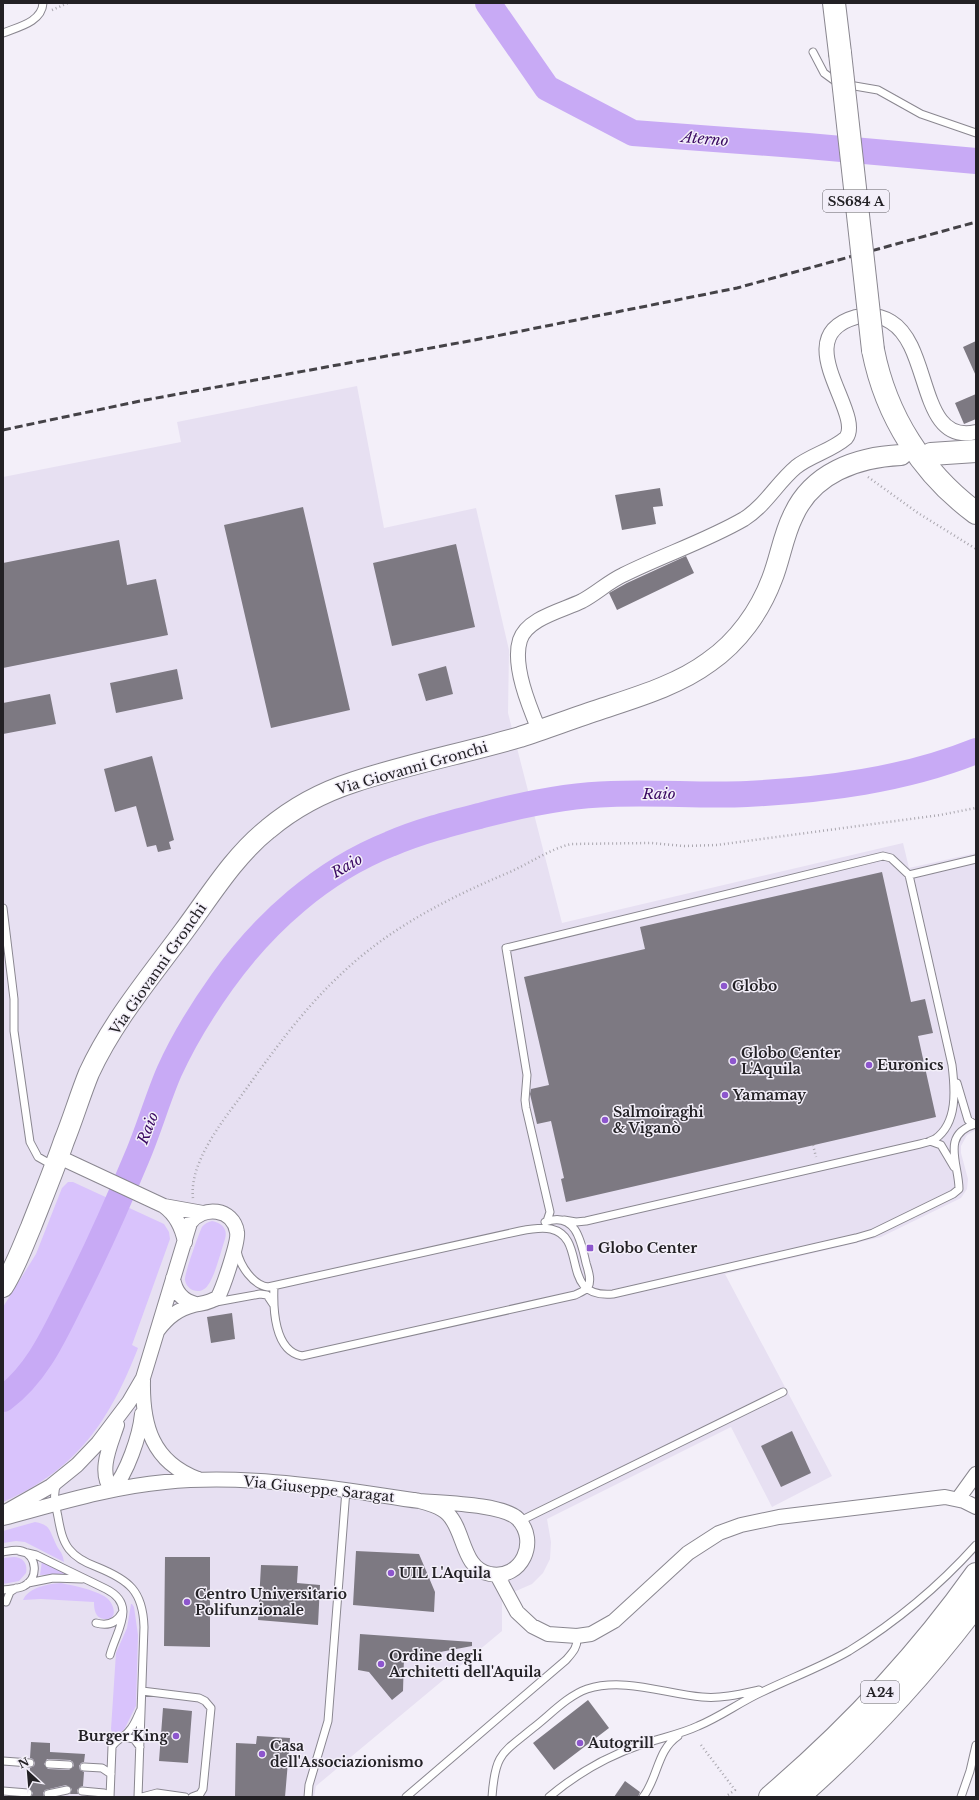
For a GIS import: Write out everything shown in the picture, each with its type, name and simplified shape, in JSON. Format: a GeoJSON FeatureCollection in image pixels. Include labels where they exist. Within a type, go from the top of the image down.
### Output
{"type":"FeatureCollection","features":[{"type":"Feature","properties":{"kind":"highway","name":"SS684 A"},"geometry":{"type":"LineString","coordinates":[[834,3],[873,350],[886,397],[910,444],[936,478],[976,513]]}},
{"type":"Feature","properties":{"kind":"highway"},"geometry":{"type":"LineString","coordinates":[[931,454],[976,451]]}},
{"type":"Feature","properties":{"kind":"highway","name":"A24"},"geometry":{"type":"LineString","coordinates":[[770,1797],[829,1744],[867,1706],[935,1627],[976,1574]]}},
{"type":"Feature","properties":{"kind":"highway","name":"A24"},"geometry":{"type":"LineString","coordinates":[[798,1797],[890,1709],[925,1670],[976,1605]]}},
{"type":"Feature","properties":{"kind":"main road","name":"Via Giovanni Gronchi"},"geometry":{"type":"LineString","coordinates":[[3,1287],[14,1269],[57,1162],[89,1074],[115,1027],[220,882],[244,852],[268,828],[298,808],[334,789],[353,782],[539,730],[667,685],[694,672],[717,656],[738,636],[762,601],[775,572],[789,524],[801,501],[818,482],[849,464],[876,457],[901,455]]}},
{"type":"Feature","properties":{"kind":"street"},"geometry":{"type":"LineString","coordinates":[[539,730],[526,694],[519,658],[520,639],[528,627],[538,620],[581,601],[623,574],[744,519],[759,508],[776,486],[797,466],[846,438],[849,432],[849,422],[832,378],[827,354],[831,335],[840,325],[852,319],[866,315],[882,316],[894,323],[905,333],[910,342],[931,403],[941,421],[948,428],[956,432],[976,432]]}},
{"type":"Feature","properties":{"kind":"street"},"geometry":{"type":"LineString","coordinates":[[57,1162],[85,1170],[164,1206],[199,1213],[216,1211],[226,1215],[236,1227],[238,1237]]}},
{"type":"Feature","properties":{"kind":"street"},"geometry":{"type":"LineString","coordinates":[[164,1206],[176,1219],[185,1242]]}},
{"type":"Feature","properties":{"kind":"street","name":"Via Giuseppe Saragat"},"geometry":{"type":"LineString","coordinates":[[112,1490],[105,1479],[106,1462],[117,1425],[143,1378],[190,1223],[199,1213]]}},
{"type":"Feature","properties":{"kind":"street","name":"Via Giuseppe Saragat"},"geometry":{"type":"LineString","coordinates":[[158,1330],[168,1318],[176,1312],[202,1304],[218,1297],[221,1292],[238,1237]]}},
{"type":"Feature","properties":{"kind":"street"},"geometry":{"type":"LineString","coordinates":[[173,1278],[178,1293],[185,1300],[202,1304]]}},
{"type":"Feature","properties":{"kind":"street","name":"Via Giuseppe Saragat"},"geometry":{"type":"LineString","coordinates":[[112,1490],[122,1475],[136,1441],[141,1423],[143,1406],[143,1378]]}},
{"type":"Feature","properties":{"kind":"street","name":"Via Giuseppe Saragat"},"geometry":{"type":"LineString","coordinates":[[3,1513],[59,1480],[88,1455],[129,1402]]}},
{"type":"Feature","properties":{"kind":"street","name":"Via Giuseppe Saragat"},"geometry":{"type":"LineString","coordinates":[[143,1406],[148,1430],[160,1453],[180,1470],[199,1480]]}},
{"type":"Feature","properties":{"kind":"street"},"geometry":{"type":"LineString","coordinates":[[958,1499],[976,1474]]}},
{"type":"Feature","properties":{"kind":"street","name":"Via Giuseppe Saragat"},"geometry":{"type":"LineString","coordinates":[[3,1518],[112,1490],[165,1482],[199,1480],[264,1481],[500,1509],[508,1512],[520,1520]]}},
{"type":"Feature","properties":{"kind":"street"},"geometry":{"type":"LineString","coordinates":[[520,1520],[527,1533],[528,1540],[525,1559],[510,1571],[497,1575],[518,1612],[532,1626],[548,1634],[577,1636],[596,1632],[614,1621],[688,1553],[719,1533],[741,1525],[779,1517],[945,1497],[958,1499],[976,1507]]}},
{"type":"Feature","properties":{"kind":"street","name":"Via Giuseppe Saragat"},"geometry":{"type":"LineString","coordinates":[[415,1500],[438,1508],[448,1514],[455,1524],[472,1562],[482,1572],[497,1575]]}},
{"type":"Feature","properties":{"kind":"lane"},"geometry":{"type":"LineString","coordinates":[[3,33],[34,19],[42,12],[43,3]]}},
{"type":"Feature","properties":{"kind":"lane"},"geometry":{"type":"LineString","coordinates":[[813,52],[824,73],[835,81],[843,84],[878,90],[921,114],[976,133]]}},
{"type":"Feature","properties":{"kind":"lane"},"geometry":{"type":"LineString","coordinates":[[547,1221],[550,1212],[525,1103],[527,1075],[506,948],[884,856],[891,858],[909,875],[952,1065],[968,1120],[975,1124]]}},
{"type":"Feature","properties":{"kind":"lane"},"geometry":{"type":"LineString","coordinates":[[909,875],[976,859]]}},
{"type":"Feature","properties":{"kind":"lane"},"geometry":{"type":"LineString","coordinates":[[3,908],[14,999],[14,1031],[30,1142],[38,1157],[57,1162]]}},
{"type":"Feature","properties":{"kind":"lane"},"geometry":{"type":"LineString","coordinates":[[520,1231],[557,1219],[576,1222],[586,1221],[930,1141],[940,1133],[951,1114],[954,1083],[952,1065]]}},
{"type":"Feature","properties":{"kind":"lane"},"geometry":{"type":"LineString","coordinates":[[274,1286],[273,1304],[283,1344],[290,1352],[302,1356],[575,1295],[613,1294],[821,1247],[873,1233],[953,1194],[959,1189],[954,1150],[956,1138],[963,1130],[975,1124]]}},
{"type":"Feature","properties":{"kind":"lane"},"geometry":{"type":"LineString","coordinates":[[930,1141],[941,1145],[957,1174]]}},
{"type":"Feature","properties":{"kind":"lane"},"geometry":{"type":"LineString","coordinates":[[564,1220],[575,1229],[582,1246],[590,1280],[586,1289],[575,1295]]}},
{"type":"Feature","properties":{"kind":"lane"},"geometry":{"type":"LineString","coordinates":[[238,1237],[238,1257],[246,1271],[262,1285],[268,1287],[520,1231],[540,1228],[551,1229],[565,1237],[570,1248],[579,1280],[586,1289],[596,1294]]}},
{"type":"Feature","properties":{"kind":"lane"},"geometry":{"type":"LineString","coordinates":[[202,1304],[257,1294],[274,1286]]}},
{"type":"Feature","properties":{"kind":"lane"},"geometry":{"type":"LineString","coordinates":[[257,1294],[267,1295],[273,1304]]}},
{"type":"Feature","properties":{"kind":"lane"},"geometry":{"type":"LineString","coordinates":[[520,1520],[782,1392]]}},
{"type":"Feature","properties":{"kind":"lane"},"geometry":{"type":"LineString","coordinates":[[59,1480],[55,1491],[55,1504],[62,1535],[69,1549],[81,1560],[122,1578],[133,1588],[140,1600],[144,1627],[141,1749],[138,1797]]}},
{"type":"Feature","properties":{"kind":"lane"},"geometry":{"type":"LineString","coordinates":[[308,1797],[309,1785],[328,1721],[346,1490]]}},
{"type":"Feature","properties":{"kind":"lane"},"geometry":{"type":"LineString","coordinates":[[643,1797],[654,1776],[666,1746],[672,1740],[775,1686],[834,1659],[884,1627],[944,1578],[976,1545]]}},
{"type":"Feature","properties":{"kind":"lane"},"geometry":{"type":"LineString","coordinates":[[19,1550],[29,1556],[34,1564],[33,1576],[28,1583]]}},
{"type":"Feature","properties":{"kind":"lane"},"geometry":{"type":"LineString","coordinates":[[3,1552],[19,1550],[36,1555],[117,1596],[122,1605],[123,1611],[121,1625],[110,1655]]}},
{"type":"Feature","properties":{"kind":"lane"},"geometry":{"type":"LineString","coordinates":[[6,1602],[10,1592],[28,1583],[58,1578],[90,1581]]}},
{"type":"Feature","properties":{"kind":"lane"},"geometry":{"type":"LineString","coordinates":[[3,1590],[18,1588]]}},
{"type":"Feature","properties":{"kind":"lane"},"geometry":{"type":"LineString","coordinates":[[96,1624],[106,1625],[113,1622],[119,1618],[123,1611]]}},
{"type":"Feature","properties":{"kind":"lane"},"geometry":{"type":"LineString","coordinates":[[406,1797],[566,1660],[575,1650],[578,1642],[577,1636]]}},
{"type":"Feature","properties":{"kind":"lane"},"geometry":{"type":"LineString","coordinates":[[492,1797],[495,1767],[504,1752],[569,1699],[587,1689],[602,1686],[623,1686],[708,1698],[743,1694],[775,1686]]}},
{"type":"Feature","properties":{"kind":"lane"},"geometry":{"type":"LineString","coordinates":[[142,1691],[199,1698],[205,1701],[211,1708],[203,1789],[200,1794],[192,1797]]}},
{"type":"Feature","properties":{"kind":"lane"},"geometry":{"type":"LineString","coordinates":[[110,1797],[112,1747],[116,1741],[123,1737],[133,1725],[142,1707]]}},
{"type":"Feature","properties":{"kind":"lane"},"geometry":{"type":"LineString","coordinates":[[549,1797],[605,1760],[641,1745],[689,1730]]}},
{"type":"Feature","properties":{"kind":"lane"},"geometry":{"type":"LineString","coordinates":[[123,1737],[134,1739],[139,1743],[141,1749]]}},
{"type":"Feature","properties":{"kind":"lane"},"geometry":{"type":"LineString","coordinates":[[960,1797],[970,1771],[976,1745]]}},
{"type":"Feature","properties":{"kind":"lane"},"geometry":{"type":"LineString","coordinates":[[3,1761],[30,1763]]}},
{"type":"Feature","properties":{"kind":"lane"},"geometry":{"type":"LineString","coordinates":[[49,1764],[69,1766]]}},
{"type":"Feature","properties":{"kind":"lane"},"geometry":{"type":"LineString","coordinates":[[84,1766],[102,1768],[111,1774]]}},
{"type":"Feature","properties":{"kind":"lane"},"geometry":{"type":"LineString","coordinates":[[48,1794],[67,1790]]}},
{"type":"Feature","properties":{"kind":"lane"},"geometry":{"type":"LineString","coordinates":[[3,1791],[28,1793]]}},
{"type":"Feature","properties":{"kind":"lane"},"geometry":{"type":"LineString","coordinates":[[82,1791],[104,1793],[110,1797]]}},
{"type":"Feature","properties":{"kind":"lane"},"geometry":{"type":"LineString","coordinates":[[142,1797],[157,1793],[185,1797]]}},
{"type":"Feature","properties":{"kind":"path"},"geometry":{"type":"LineString","coordinates":[[42,12],[53,10],[68,3]]}},
{"type":"Feature","properties":{"kind":"path"},"geometry":{"type":"LineString","coordinates":[[849,464],[918,513],[976,549]]}},
{"type":"Feature","properties":{"kind":"path"},"geometry":{"type":"LineString","coordinates":[[199,1213],[192,1190],[192,1180],[207,1147],[243,1093],[311,1005],[338,976],[371,948],[414,918],[454,896],[525,865],[562,846],[570,844],[651,843],[684,846],[717,846],[932,816],[976,808]]}},
{"type":"Feature","properties":{"kind":"path"},"geometry":{"type":"LineString","coordinates":[[701,1745],[735,1790],[725,1797]]}},
{"type":"Feature","properties":{"kind":"shaded area"},"geometry":{"type":"Polygon","coordinates":[[[357,386],[384,528],[476,508],[509,650],[508,713],[562,923],[903,843],[909,868],[976,853],[976,1130],[967,1135],[961,1146],[961,1153],[968,1179],[967,1189],[961,1198],[881,1237],[725,1274],[832,1476],[772,1507],[731,1427],[547,1519],[551,1542],[550,1559],[543,1573],[532,1584],[502,1597],[502,1631],[316,1786],[314,1797],[3,1797],[3,477],[181,442],[177,422],[357,386]]]}},
{"type":"Feature","properties":{"kind":"shaded area"},"geometry":{"type":"Polygon","coordinates":[[[68,1182],[73,1182],[164,1224],[169,1232],[170,1239],[132,1345],[138,1348],[116,1398],[88,1440],[71,1458],[51,1475],[29,1489],[3,1502],[3,1307],[36,1254],[62,1188],[68,1182]]]}},
{"type":"Feature","properties":{"kind":"shaded area"},"geometry":{"type":"Polygon","coordinates":[[[212,1221],[219,1223],[225,1229],[226,1235],[211,1281],[202,1290],[195,1291],[186,1284],[185,1277],[202,1227],[206,1223],[212,1221]]]}},
{"type":"Feature","properties":{"kind":"shaded area"},"geometry":{"type":"Polygon","coordinates":[[[35,1522],[48,1528],[64,1562],[25,1542],[16,1541],[3,1543],[3,1531],[35,1522]]]}},
{"type":"Feature","properties":{"kind":"shaded area"},"geometry":{"type":"Polygon","coordinates":[[[3,1558],[20,1558],[24,1562],[26,1573],[19,1581],[3,1584],[3,1558]]]}},
{"type":"Feature","properties":{"kind":"shaded area"},"geometry":{"type":"Polygon","coordinates":[[[42,1561],[67,1573],[40,1575],[42,1561]]]}},
{"type":"Feature","properties":{"kind":"shaded area"},"geometry":{"type":"Polygon","coordinates":[[[61,1583],[104,1596],[113,1606],[114,1610],[112,1617],[109,1619],[104,1619],[99,1617],[95,1610],[94,1602],[41,1599],[23,1600],[34,1589],[45,1585],[61,1583]]]}},
{"type":"Feature","properties":{"kind":"shaded area"},"geometry":{"type":"Polygon","coordinates":[[[131,1604],[134,1607],[138,1635],[136,1706],[124,1730],[116,1735],[112,1733],[111,1729],[116,1653],[127,1628],[131,1604]]]}},
{"type":"Feature","properties":{"kind":"building"},"geometry":{"type":"Polygon","coordinates":[[[976,341],[976,376],[963,347],[976,341]]]}},
{"type":"Feature","properties":{"kind":"building"},"geometry":{"type":"Polygon","coordinates":[[[976,394],[976,419],[964,424],[955,403],[976,394]]]}},
{"type":"Feature","properties":{"kind":"building"},"geometry":{"type":"Polygon","coordinates":[[[660,488],[663,506],[653,507],[656,524],[622,530],[615,495],[660,488]]]}},
{"type":"Feature","properties":{"kind":"building"},"geometry":{"type":"Polygon","coordinates":[[[303,507],[350,710],[271,728],[224,525],[303,507]]]}},
{"type":"Feature","properties":{"kind":"building"},"geometry":{"type":"Polygon","coordinates":[[[119,540],[127,585],[156,579],[168,635],[3,668],[3,563],[119,540]]]}},
{"type":"Feature","properties":{"kind":"building"},"geometry":{"type":"Polygon","coordinates":[[[456,544],[475,627],[392,646],[373,563],[456,544]]]}},
{"type":"Feature","properties":{"kind":"building"},"geometry":{"type":"Polygon","coordinates":[[[686,556],[694,573],[617,610],[609,593],[627,583],[686,556]]]}},
{"type":"Feature","properties":{"kind":"building"},"geometry":{"type":"Polygon","coordinates":[[[446,666],[453,694],[426,701],[418,674],[446,666]]]}},
{"type":"Feature","properties":{"kind":"building"},"geometry":{"type":"Polygon","coordinates":[[[177,669],[183,699],[116,713],[110,683],[177,669]]]}},
{"type":"Feature","properties":{"kind":"building"},"geometry":{"type":"Polygon","coordinates":[[[50,694],[56,724],[3,734],[3,703],[50,694]]]}},
{"type":"Feature","properties":{"kind":"building"},"geometry":{"type":"Polygon","coordinates":[[[152,756],[174,840],[169,842],[171,849],[158,852],[156,845],[147,847],[136,806],[115,812],[104,769],[152,756]]]}},
{"type":"Feature","properties":{"kind":"building","name":"Globo Center L'Aquila"},"geometry":{"type":"Polygon","coordinates":[[[882,872],[911,1002],[925,999],[933,1033],[918,1036],[936,1117],[566,1202],[561,1179],[564,1178],[551,1121],[537,1124],[530,1094],[531,1089],[549,1085],[524,977],[645,949],[640,927],[882,872]]]}},
{"type":"Feature","properties":{"kind":"building"},"geometry":{"type":"Polygon","coordinates":[[[232,1313],[235,1339],[211,1343],[207,1317],[232,1313]]]}},
{"type":"Feature","properties":{"kind":"building"},"geometry":{"type":"Polygon","coordinates":[[[792,1431],[811,1473],[781,1487],[761,1446],[792,1431]]]}},
{"type":"Feature","properties":{"kind":"building","name":"UIL L'Aquila"},"geometry":{"type":"Polygon","coordinates":[[[356,1551],[419,1554],[435,1592],[434,1612],[353,1605],[356,1551]]]}},
{"type":"Feature","properties":{"kind":"building","name":"Centro Universitario Polifunzionale"},"geometry":{"type":"Polygon","coordinates":[[[165,1557],[210,1557],[210,1647],[164,1646],[165,1557]]]}},
{"type":"Feature","properties":{"kind":"building"},"geometry":{"type":"Polygon","coordinates":[[[261,1565],[298,1566],[297,1583],[320,1585],[318,1625],[258,1620],[261,1565]]]}},
{"type":"Feature","properties":{"kind":"building","name":"Ordine degli Architetti dell'Aquila"},"geometry":{"type":"Polygon","coordinates":[[[360,1634],[472,1642],[472,1646],[414,1657],[404,1657],[403,1691],[392,1700],[369,1672],[358,1670],[360,1634]]]}},
{"type":"Feature","properties":{"kind":"building"},"geometry":{"type":"Polygon","coordinates":[[[588,1700],[609,1728],[554,1770],[533,1743],[588,1700]]]}},
{"type":"Feature","properties":{"kind":"building","name":"Burger King"},"geometry":{"type":"Polygon","coordinates":[[[163,1708],[192,1711],[188,1763],[159,1761],[163,1708]]]}},
{"type":"Feature","properties":{"kind":"building"},"geometry":{"type":"Polygon","coordinates":[[[257,1736],[290,1738],[285,1797],[235,1797],[236,1743],[256,1744],[257,1736]]]}},
{"type":"Feature","properties":{"kind":"building"},"geometry":{"type":"Polygon","coordinates":[[[31,1742],[50,1743],[50,1752],[85,1754],[84,1762],[79,1766],[80,1770],[84,1772],[83,1786],[77,1790],[78,1794],[70,1794],[72,1789],[66,1785],[45,1790],[43,1793],[44,1797],[31,1797],[33,1793],[29,1788],[30,1768],[34,1766],[35,1763],[33,1759],[30,1758],[31,1742]],[[47,1759],[44,1764],[48,1769],[69,1770],[74,1766],[73,1762],[70,1760],[47,1759]]]}},
{"type":"Feature","properties":{"kind":"building"},"geometry":{"type":"Polygon","coordinates":[[[625,1781],[640,1792],[638,1797],[614,1797],[625,1781]]]}},
{"type":"Feature","properties":{"kind":"waterway","name":"Aterno"},"geometry":{"type":"LineString","coordinates":[[488,3],[547,88],[633,133],[808,146],[976,161]]}},
{"type":"Feature","properties":{"kind":"waterway","name":"Raio"},"geometry":{"type":"LineString","coordinates":[[3,1399],[26,1378],[44,1353],[51,1340],[122,1193],[169,1072],[180,1049],[200,1015],[238,960],[256,939],[296,901],[318,884],[365,855],[401,839],[448,824],[530,804],[578,796],[611,794],[747,794],[805,790],[863,782],[892,776],[949,761],[976,751]]}},
{"type":"Feature","properties":{"kind":"railway"},"geometry":{"type":"LineString","coordinates":[[3,430],[140,401],[491,337],[737,288],[976,222]]}},
{"type":"Feature","properties":{"kind":"place","name":"Globo"},"geometry":{"type":"Point","coordinates":[724,986]}},
{"type":"Feature","properties":{"kind":"place","name":"Globo Center L'Aquila"},"geometry":{"type":"Point","coordinates":[733,1061]}},
{"type":"Feature","properties":{"kind":"place","name":"Euronics"},"geometry":{"type":"Point","coordinates":[869,1065]}},
{"type":"Feature","properties":{"kind":"place","name":"Yamamay"},"geometry":{"type":"Point","coordinates":[725,1095]}},
{"type":"Feature","properties":{"kind":"place","name":"Salmoiraghi & Viganò"},"geometry":{"type":"Point","coordinates":[605,1120]}},
{"type":"Feature","properties":{"kind":"place","name":"Globo Center"},"geometry":{"type":"Point","coordinates":[590,1248]}},
{"type":"Feature","properties":{"kind":"place","name":"UIL L'Aquila"},"geometry":{"type":"Point","coordinates":[391,1573]}},
{"type":"Feature","properties":{"kind":"place","name":"Centro Universitario Polifunzionale"},"geometry":{"type":"Point","coordinates":[187,1602]}},
{"type":"Feature","properties":{"kind":"place","name":"Ordine degli Architetti dell'Aquila"},"geometry":{"type":"Point","coordinates":[381,1664]}},
{"type":"Feature","properties":{"kind":"place","name":"Burger King"},"geometry":{"type":"Point","coordinates":[176,1736]}},
{"type":"Feature","properties":{"kind":"place","name":"Autogrill"},"geometry":{"type":"Point","coordinates":[580,1743]}},
{"type":"Feature","properties":{"kind":"place","name":"Casa dell'Associazionismo"},"geometry":{"type":"Point","coordinates":[262,1754]}}]}
